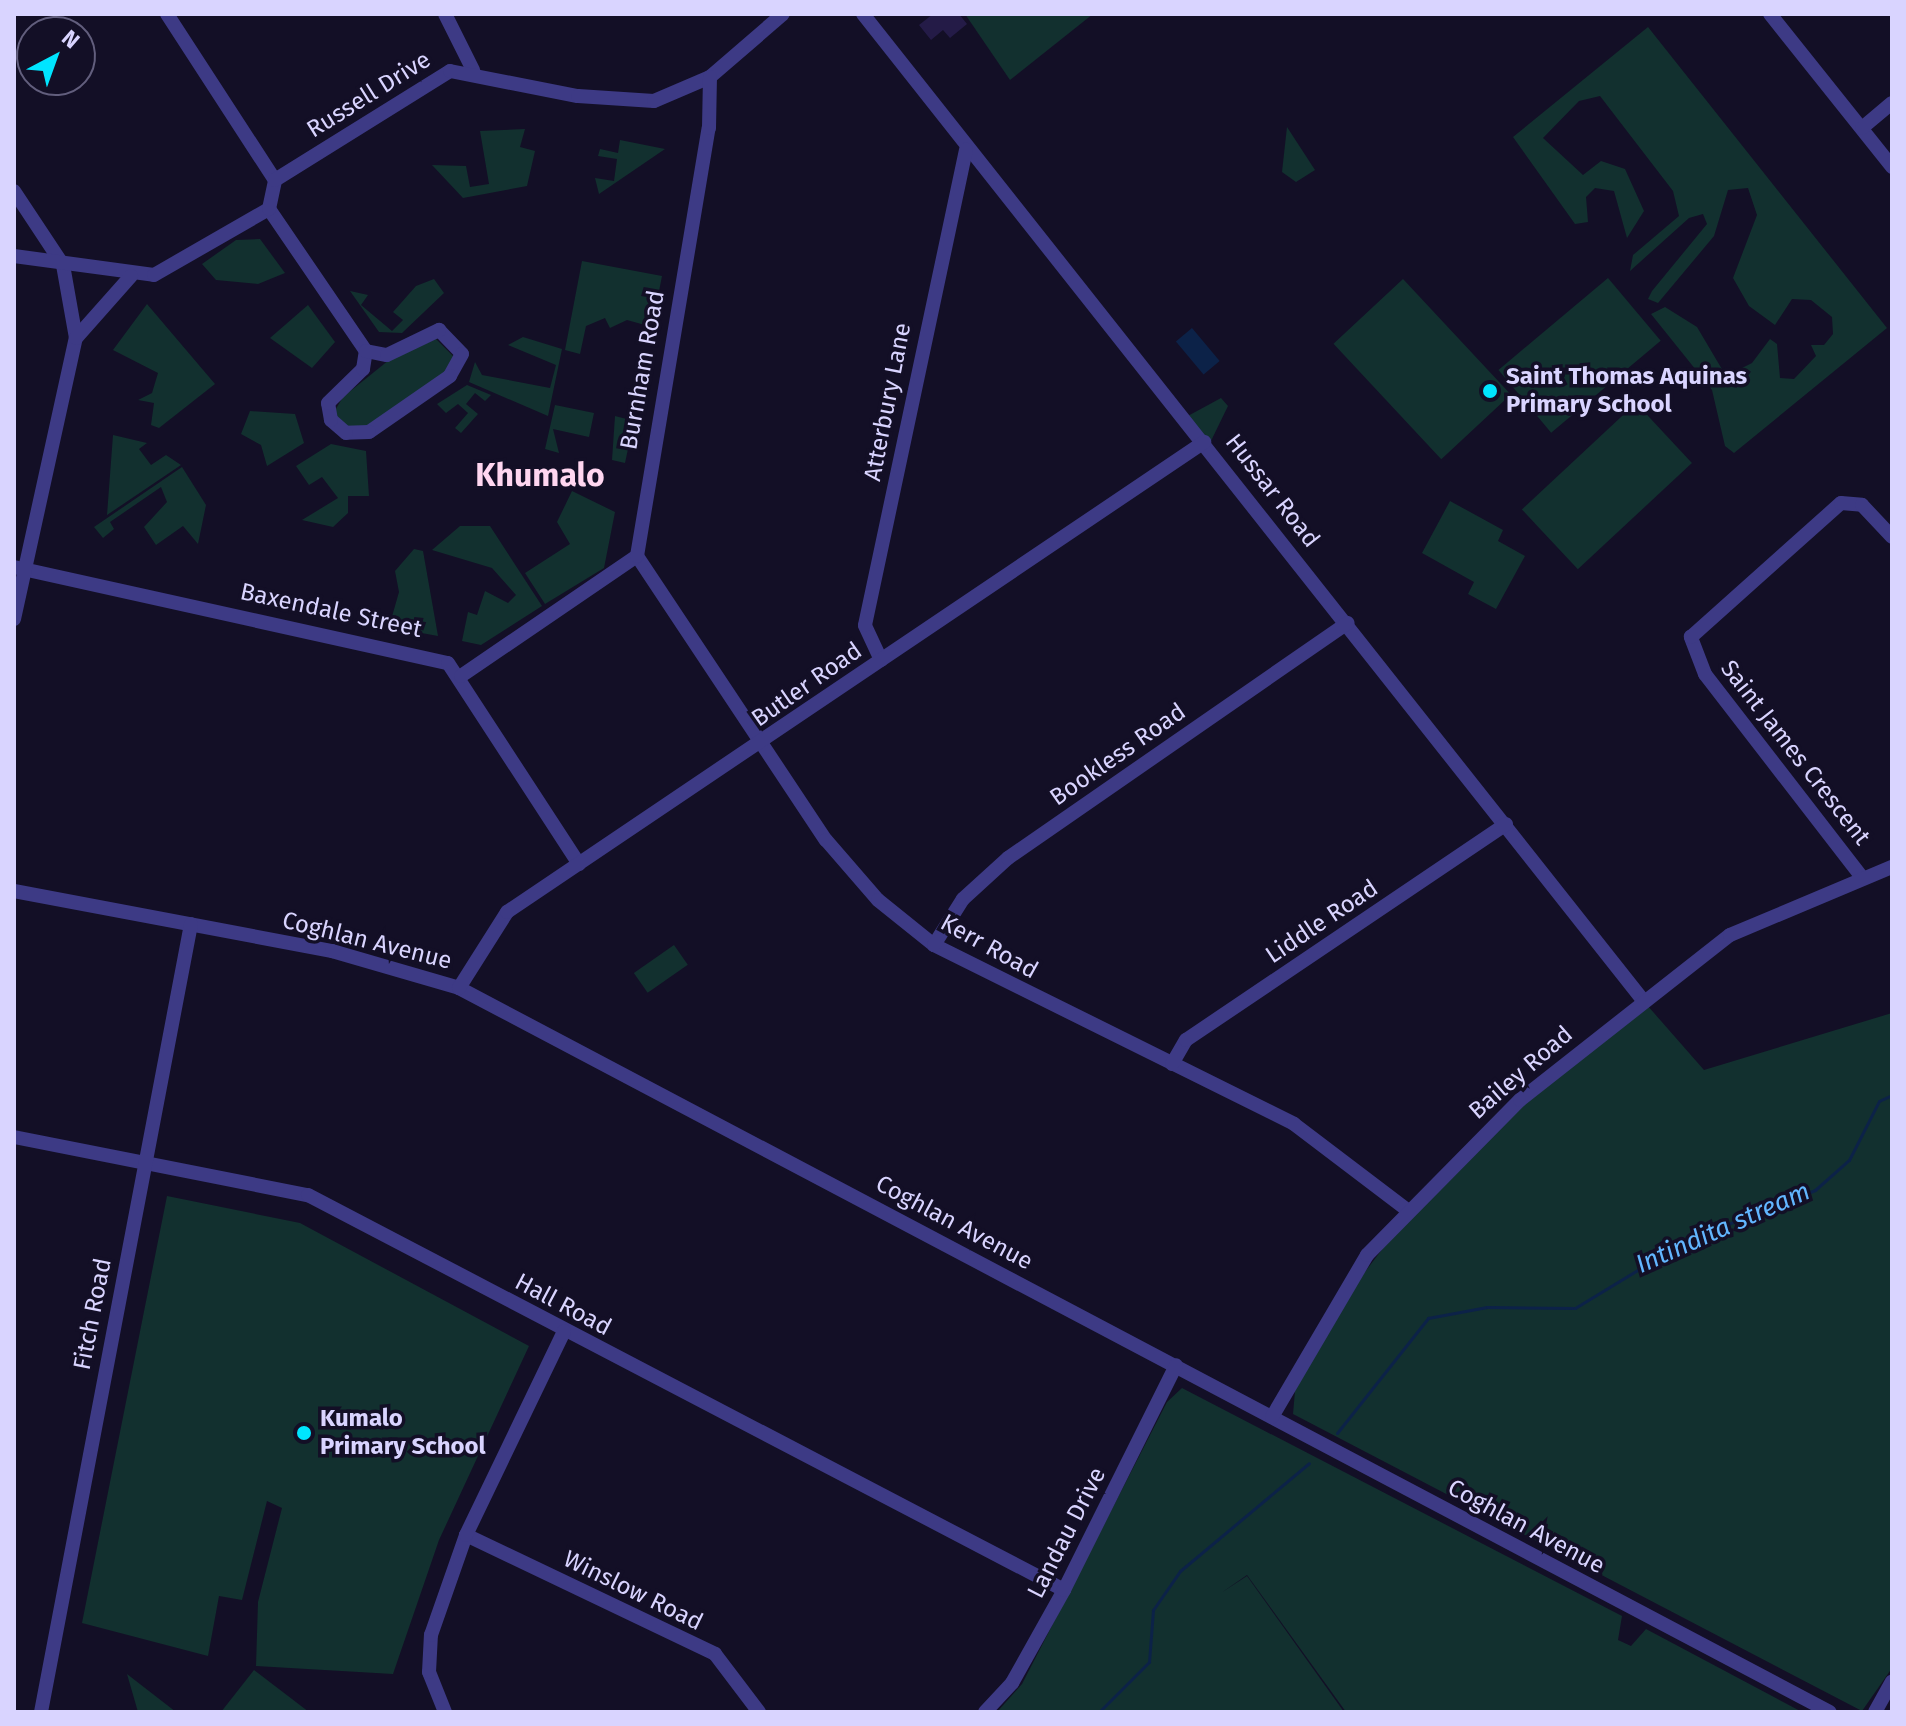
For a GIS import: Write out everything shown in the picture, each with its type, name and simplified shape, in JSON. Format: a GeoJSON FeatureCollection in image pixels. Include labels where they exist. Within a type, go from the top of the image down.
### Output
{"type":"FeatureCollection","features":[{"type":"Feature","properties":{"kind":"street"},"geometry":{"type":"LineString","coordinates":[[167,14],[275,180],[269,209],[366,351],[363,369],[326,408],[331,420],[356,435],[450,376],[462,354],[439,330],[387,355],[366,351]]}},
{"type":"Feature","properties":{"kind":"street"},"geometry":{"type":"LineString","coordinates":[[445,14],[473,70],[525,87],[635,101],[672,97],[710,77],[783,14]]}},
{"type":"Feature","properties":{"kind":"street","name":"Hussar Road"},"geometry":{"type":"LineString","coordinates":[[863,14],[966,150],[1204,442],[1642,999]]}},
{"type":"Feature","properties":{"kind":"street"},"geometry":{"type":"LineString","coordinates":[[1770,14],[1892,167]]}},
{"type":"Feature","properties":{"kind":"street","name":"Russell Drive"},"geometry":{"type":"LineString","coordinates":[[275,180],[450,71],[473,70]]}},
{"type":"Feature","properties":{"kind":"street","name":"Burnham Road"},"geometry":{"type":"LineString","coordinates":[[637,556],[709,128],[710,77]]}},
{"type":"Feature","properties":{"kind":"street"},"geometry":{"type":"LineString","coordinates":[[1862,128],[1892,103]]}},
{"type":"Feature","properties":{"kind":"street","name":"Atterbury Lane"},"geometry":{"type":"LineString","coordinates":[[881,660],[865,625],[966,150]]}},
{"type":"Feature","properties":{"kind":"street"},"geometry":{"type":"LineString","coordinates":[[14,191],[63,265],[76,338],[19,568],[14,619]]}},
{"type":"Feature","properties":{"kind":"street"},"geometry":{"type":"LineString","coordinates":[[14,256],[134,276],[167,269],[269,209]]}},
{"type":"Feature","properties":{"kind":"street"},"geometry":{"type":"LineString","coordinates":[[76,338],[134,276]]}},
{"type":"Feature","properties":{"kind":"street","name":"Butler Road"},"geometry":{"type":"LineString","coordinates":[[459,988],[507,912],[762,743],[1204,442]]}},
{"type":"Feature","properties":{"kind":"street","name":"Saint James Crescent"},"geometry":{"type":"LineString","coordinates":[[1861,876],[1705,674],[1691,637],[1841,503],[1862,505],[1892,537]]}},
{"type":"Feature","properties":{"kind":"street"},"geometry":{"type":"LineString","coordinates":[[461,676],[637,556]]}},
{"type":"Feature","properties":{"kind":"street","name":"Kerr Road"},"geometry":{"type":"LineString","coordinates":[[637,556],[848,867],[934,945],[1320,1140],[1406,1209]]}},
{"type":"Feature","properties":{"kind":"street","name":"Baxendale Street"},"geometry":{"type":"LineString","coordinates":[[19,568],[411,649],[448,663],[461,676],[579,864]]}},
{"type":"Feature","properties":{"kind":"street","name":"Bookless Road"},"geometry":{"type":"LineString","coordinates":[[934,945],[963,899],[1008,858],[1348,623]]}},
{"type":"Feature","properties":{"kind":"street","name":"Liddle Road"},"geometry":{"type":"LineString","coordinates":[[1172,1064],[1186,1040],[1506,824]]}},
{"type":"Feature","properties":{"kind":"street","name":"Bailey Road"},"geometry":{"type":"LineString","coordinates":[[1272,1417],[1348,1280],[1406,1209],[1520,1100],[1642,999],[1757,918],[1861,876],[1892,867]]}},
{"type":"Feature","properties":{"kind":"street","name":"Coghlan Avenue"},"geometry":{"type":"LineString","coordinates":[[14,891],[332,951],[459,988],[1830,1712]]}},
{"type":"Feature","properties":{"kind":"street","name":"Fitch Road"},"geometry":{"type":"LineString","coordinates":[[41,1712],[191,924]]}},
{"type":"Feature","properties":{"kind":"street","name":"Hall Road"},"geometry":{"type":"LineString","coordinates":[[14,1137],[143,1165],[308,1195],[1064,1590]]}},
{"type":"Feature","properties":{"kind":"street"},"geometry":{"type":"LineString","coordinates":[[445,1712],[428,1654],[466,1535],[564,1331]]}},
{"type":"Feature","properties":{"kind":"street","name":"Landau Drive"},"geometry":{"type":"LineString","coordinates":[[985,1712],[1012,1683],[1064,1590],[1176,1365]]}},
{"type":"Feature","properties":{"kind":"street","name":"Winslow Road"},"geometry":{"type":"LineString","coordinates":[[466,1535],[715,1654],[759,1712]]}},
{"type":"Feature","properties":{"kind":"street"},"geometry":{"type":"LineString","coordinates":[[1875,1712],[1892,1681]]}},
{"type":"Feature","properties":{"kind":"green space"},"geometry":{"type":"Polygon","coordinates":[[[965,14],[1093,14],[1010,80],[965,14]]]}},
{"type":"Feature","properties":{"kind":"green space"},"geometry":{"type":"Polygon","coordinates":[[[1648,27],[1887,328],[1734,453],[1725,446],[1712,390],[1651,314],[1665,307],[1697,327],[1726,376],[1752,363],[1770,339],[1777,344],[1780,378],[1794,379],[1816,356],[1811,345],[1824,345],[1833,334],[1832,317],[1811,300],[1792,299],[1775,325],[1749,306],[1733,278],[1757,215],[1748,188],[1728,190],[1714,236],[1658,303],[1648,299],[1652,291],[1707,224],[1703,214],[1689,218],[1630,271],[1633,255],[1679,216],[1673,191],[1600,96],[1579,101],[1543,138],[1583,175],[1601,161],[1625,169],[1644,211],[1627,238],[1614,191],[1595,188],[1586,197],[1588,222],[1575,224],[1513,137],[1648,27]]]}},
{"type":"Feature","properties":{"kind":"green space"},"geometry":{"type":"Polygon","coordinates":[[[1287,127],[1315,170],[1296,182],[1282,172],[1287,127]]]}},
{"type":"Feature","properties":{"kind":"green space"},"geometry":{"type":"Polygon","coordinates":[[[525,129],[520,147],[535,151],[527,186],[463,198],[432,165],[466,166],[470,187],[489,184],[480,131],[525,129]]]}},
{"type":"Feature","properties":{"kind":"green space"},"geometry":{"type":"Polygon","coordinates":[[[620,140],[665,149],[599,194],[595,178],[614,181],[617,159],[598,156],[600,149],[618,153],[620,140]]]}},
{"type":"Feature","properties":{"kind":"green space"},"geometry":{"type":"Polygon","coordinates":[[[260,239],[285,273],[258,284],[216,280],[202,264],[236,240],[260,239]]]}},
{"type":"Feature","properties":{"kind":"green space"},"geometry":{"type":"Polygon","coordinates":[[[582,261],[662,276],[652,327],[627,320],[610,328],[605,318],[586,326],[580,354],[565,350],[582,261]]]}},
{"type":"Feature","properties":{"kind":"green space"},"geometry":{"type":"Polygon","coordinates":[[[1608,278],[1661,341],[1551,433],[1498,370],[1608,278]]]}},
{"type":"Feature","properties":{"kind":"green space"},"geometry":{"type":"Polygon","coordinates":[[[434,279],[444,293],[402,333],[379,332],[350,291],[368,295],[361,305],[392,331],[403,320],[393,312],[416,286],[434,279]]]}},
{"type":"Feature","properties":{"kind":"green space"},"geometry":{"type":"Polygon","coordinates":[[[1403,279],[1511,395],[1441,459],[1334,344],[1403,279]]]}},
{"type":"Feature","properties":{"kind":"green space"},"geometry":{"type":"Polygon","coordinates":[[[147,304],[215,384],[159,428],[151,425],[154,403],[138,400],[152,393],[158,373],[113,350],[147,304]]]}},
{"type":"Feature","properties":{"kind":"green space"},"geometry":{"type":"Polygon","coordinates":[[[308,305],[335,342],[312,368],[270,338],[308,305]]]}},
{"type":"Feature","properties":{"kind":"green space"},"geometry":{"type":"Polygon","coordinates":[[[523,337],[562,349],[548,416],[469,382],[475,362],[482,375],[550,388],[556,365],[508,345],[523,337]]]}},
{"type":"Feature","properties":{"kind":"green space"},"geometry":{"type":"Polygon","coordinates":[[[436,339],[454,357],[443,377],[359,432],[342,423],[334,412],[343,397],[389,360],[436,339]]]}},
{"type":"Feature","properties":{"kind":"green space"},"geometry":{"type":"Polygon","coordinates":[[[467,385],[491,395],[485,401],[475,393],[466,404],[478,414],[461,433],[455,428],[468,413],[458,404],[446,413],[437,404],[467,385]]]}},
{"type":"Feature","properties":{"kind":"green space"},"geometry":{"type":"Polygon","coordinates":[[[1221,398],[1228,406],[1209,445],[1186,417],[1221,398]]]}},
{"type":"Feature","properties":{"kind":"green space"},"geometry":{"type":"Polygon","coordinates":[[[1636,403],[1692,463],[1578,569],[1522,509],[1636,403]]]}},
{"type":"Feature","properties":{"kind":"green space"},"geometry":{"type":"Polygon","coordinates":[[[555,405],[594,413],[589,437],[553,429],[559,453],[545,449],[555,405]]]}},
{"type":"Feature","properties":{"kind":"green space"},"geometry":{"type":"Polygon","coordinates":[[[250,411],[295,414],[304,443],[267,466],[261,445],[241,434],[250,411]]]}},
{"type":"Feature","properties":{"kind":"green space"},"geometry":{"type":"Polygon","coordinates":[[[615,416],[634,421],[625,463],[612,460],[615,416]]]}},
{"type":"Feature","properties":{"kind":"green space"},"geometry":{"type":"Polygon","coordinates":[[[113,435],[147,443],[139,449],[151,465],[166,455],[181,465],[107,515],[113,435]]]}},
{"type":"Feature","properties":{"kind":"green space"},"geometry":{"type":"Polygon","coordinates":[[[331,444],[366,451],[369,496],[348,496],[348,513],[333,527],[302,520],[338,498],[322,477],[309,485],[296,466],[331,444]]]}},
{"type":"Feature","properties":{"kind":"green space"},"geometry":{"type":"Polygon","coordinates":[[[182,467],[206,505],[198,544],[183,526],[156,545],[144,527],[167,502],[161,487],[110,522],[114,529],[103,538],[94,527],[182,467]]]}},
{"type":"Feature","properties":{"kind":"green space"},"geometry":{"type":"Polygon","coordinates":[[[572,491],[615,512],[604,568],[545,604],[525,573],[570,544],[557,522],[572,491]]]}},
{"type":"Feature","properties":{"kind":"green space"},"geometry":{"type":"Polygon","coordinates":[[[1450,501],[1503,530],[1498,541],[1525,556],[1496,609],[1468,594],[1474,582],[1422,553],[1450,501]]]}},
{"type":"Feature","properties":{"kind":"green space"},"geometry":{"type":"Polygon","coordinates":[[[460,526],[490,526],[542,606],[481,645],[462,641],[468,612],[477,615],[485,591],[508,603],[516,595],[492,568],[432,550],[460,526]]]}},
{"type":"Feature","properties":{"kind":"green space"},"geometry":{"type":"Polygon","coordinates":[[[414,549],[423,551],[438,636],[389,627],[399,592],[395,571],[414,549]]]}},
{"type":"Feature","properties":{"kind":"green space"},"geometry":{"type":"Polygon","coordinates":[[[674,945],[688,965],[648,993],[634,973],[674,945]]]}},
{"type":"Feature","properties":{"kind":"green space"},"geometry":{"type":"Polygon","coordinates":[[[1647,1005],[1704,1070],[1892,1013],[1892,1668],[1862,1711],[1293,1414],[1295,1391],[1336,1310],[1406,1218],[1513,1112],[1647,1005]]]}},
{"type":"Feature","properties":{"kind":"green space","name":"Kumalo Primary School"},"geometry":{"type":"Polygon","coordinates":[[[167,1196],[300,1223],[529,1346],[439,1540],[393,1674],[256,1666],[258,1602],[282,1508],[267,1501],[242,1600],[219,1596],[208,1656],[82,1623],[167,1196]]]}},
{"type":"Feature","properties":{"kind":"green space"},"geometry":{"type":"Polygon","coordinates":[[[1182,1388],[1622,1616],[1618,1640],[1631,1646],[1646,1629],[1802,1712],[1346,1712],[1247,1575],[1221,1593],[1247,1576],[1344,1712],[997,1712],[1022,1684],[1167,1402],[1182,1388]]]}},
{"type":"Feature","properties":{"kind":"green space"},"geometry":{"type":"Polygon","coordinates":[[[254,1670],[309,1712],[221,1712],[254,1670]]]}},
{"type":"Feature","properties":{"kind":"green space"},"geometry":{"type":"Polygon","coordinates":[[[127,1674],[176,1712],[138,1712],[127,1674]]]}},
{"type":"Feature","properties":{"kind":"water"},"geometry":{"type":"Polygon","coordinates":[[[1192,328],[1220,361],[1204,374],[1176,341],[1192,328]]]}},
{"type":"Feature","properties":{"kind":"building"},"geometry":{"type":"Polygon","coordinates":[[[933,14],[959,14],[967,24],[950,38],[943,30],[931,40],[919,25],[933,14]]]}},
{"type":"Feature","properties":{"kind":"waterway","name":"Intindita stream"},"geometry":{"type":"LineString","coordinates":[[1337,1433],[1428,1318],[1487,1307],[1575,1308],[1687,1240],[1815,1190],[1849,1160],[1879,1101],[1892,1095]]}},
{"type":"Feature","properties":{"kind":"waterway"},"geometry":{"type":"LineString","coordinates":[[1099,1712],[1149,1662],[1153,1610],[1180,1571],[1309,1463]]}},
{"type":"Feature","properties":{"kind":"place","name":"Saint Thomas Aquinas Primary School"},"geometry":{"type":"Point","coordinates":[1490,391]}},
{"type":"Feature","properties":{"kind":"place","name":"Kumalo Primary School"},"geometry":{"type":"Point","coordinates":[304,1433]}},
{"type":"Feature","properties":{"kind":"district","name":"Khumalo"},"geometry":{"type":"Point","coordinates":[540,475]}}]}
